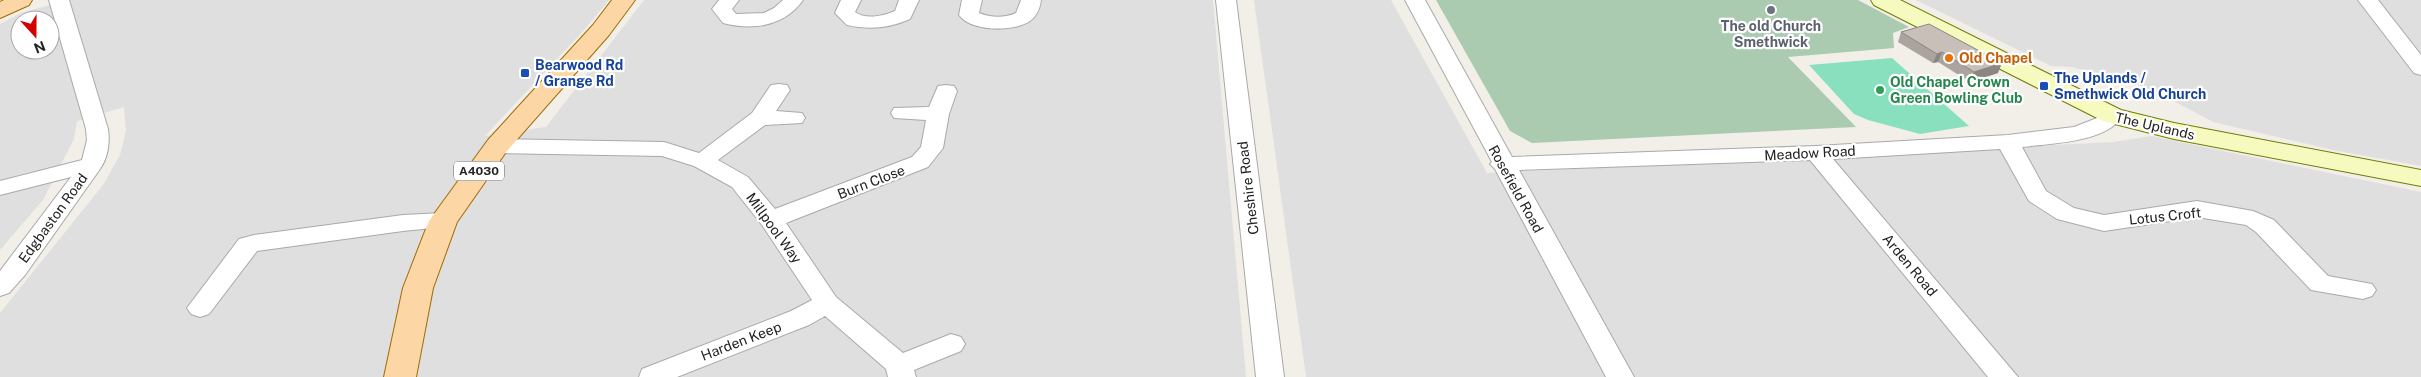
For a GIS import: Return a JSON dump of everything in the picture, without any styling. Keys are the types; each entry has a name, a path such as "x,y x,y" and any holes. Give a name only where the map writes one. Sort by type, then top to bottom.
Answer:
{"main road":[{"path":"0,11 22,0 42,0"},
{"name":"A4030","path":"400,377 418,288 443,222 497,146 601,30 624,0"}],"street":[{"name":"Edgbaston Road","path":"0,287 16,269 92,164 98,140 97,129 59,0"},
{"path":"729,0 722,9 730,20 750,21 770,18 788,10 793,0"},
{"path":"851,0 845,13 854,21 875,22 892,20 903,15 909,0"},
{"path":"972,0 969,15 976,20 996,23 1023,18 1029,11 1031,0"},
{"name":"Cheshire Road","path":"1226,0 1270,377"},
{"name":"Rosefield Road","path":"1414,0 1620,377"},
{"name":"The Uplands","path":"1882,0 2112,116 2174,131 2421,178"},
{"path":"2368,0 2421,69"},
{"path":"702,160 760,118 778,90"},
{"name":"Burn Close","path":"771,220 920,162 932,148 938,114 946,90"},
{"path":"902,112 938,114"},
{"name":"Meadow Road","path":"1502,164 1816,153 2008,142 2078,133 2105,123 2112,116"},
{"path":"760,118 794,118"},
{"name":"Lotus Croft","path":"2008,142 2037,196 2066,214 2104,223 2197,210 2254,219 2265,226 2320,284 2363,290"},
{"name":"Millpool Way","path":"497,146 664,149 702,160 740,182 771,220 827,303 900,371 951,344"},
{"name":"Arden Road","path":"1816,153 2004,377"},
{"path":"0,188 92,164"},
{"path":"200,308 248,245 403,224 443,222"},
{"name":"Harden Keep","path":"652,376 800,318 827,303"}],"shaded area":[{"path":"68,0 609,0 585,29 485,136 546,127 644,0 1213,0 1246,377 0,377 0,313 103,185 120,155 126,131 124,107 77,121 74,139 43,200 0,250 0,24 10,19 10,60 60,60 60,10 32,10"},
{"path":"1254,0 1391,0 1487,173 2114,142 2151,136 2421,192 2421,377 1306,377"},
{"path":"1916,0 2421,0 2421,166 2333,150 2213,122 2155,91 2115,77 2071,67 2051,66"}],"green space":[{"path":"1436,0 1858,0 1909,27 1893,33 1894,48 1788,57 1856,127 1532,143 1510,131"},
{"name":"Old Chapel Crown Green Bowling Club","path":"1892,58 1969,126 1920,134 1868,120 1854,114 1809,65"}],"building":[{"path":"1929,24 2002,63 1974,72 1942,52 1937,54 1901,32"}],"place":[{"name":"The old Church Smethwick","path":"1771,10"},
{"name":"Old Chapel","path":"1949,58"},
{"name":"Bearwood Rd / Grange Rd","path":"525,73"},
{"name":"The Uplands / Smethwick Old Church","path":"2044,86"},
{"name":"Old Chapel Crown Green Bowling Club","path":"1880,90"}]}
